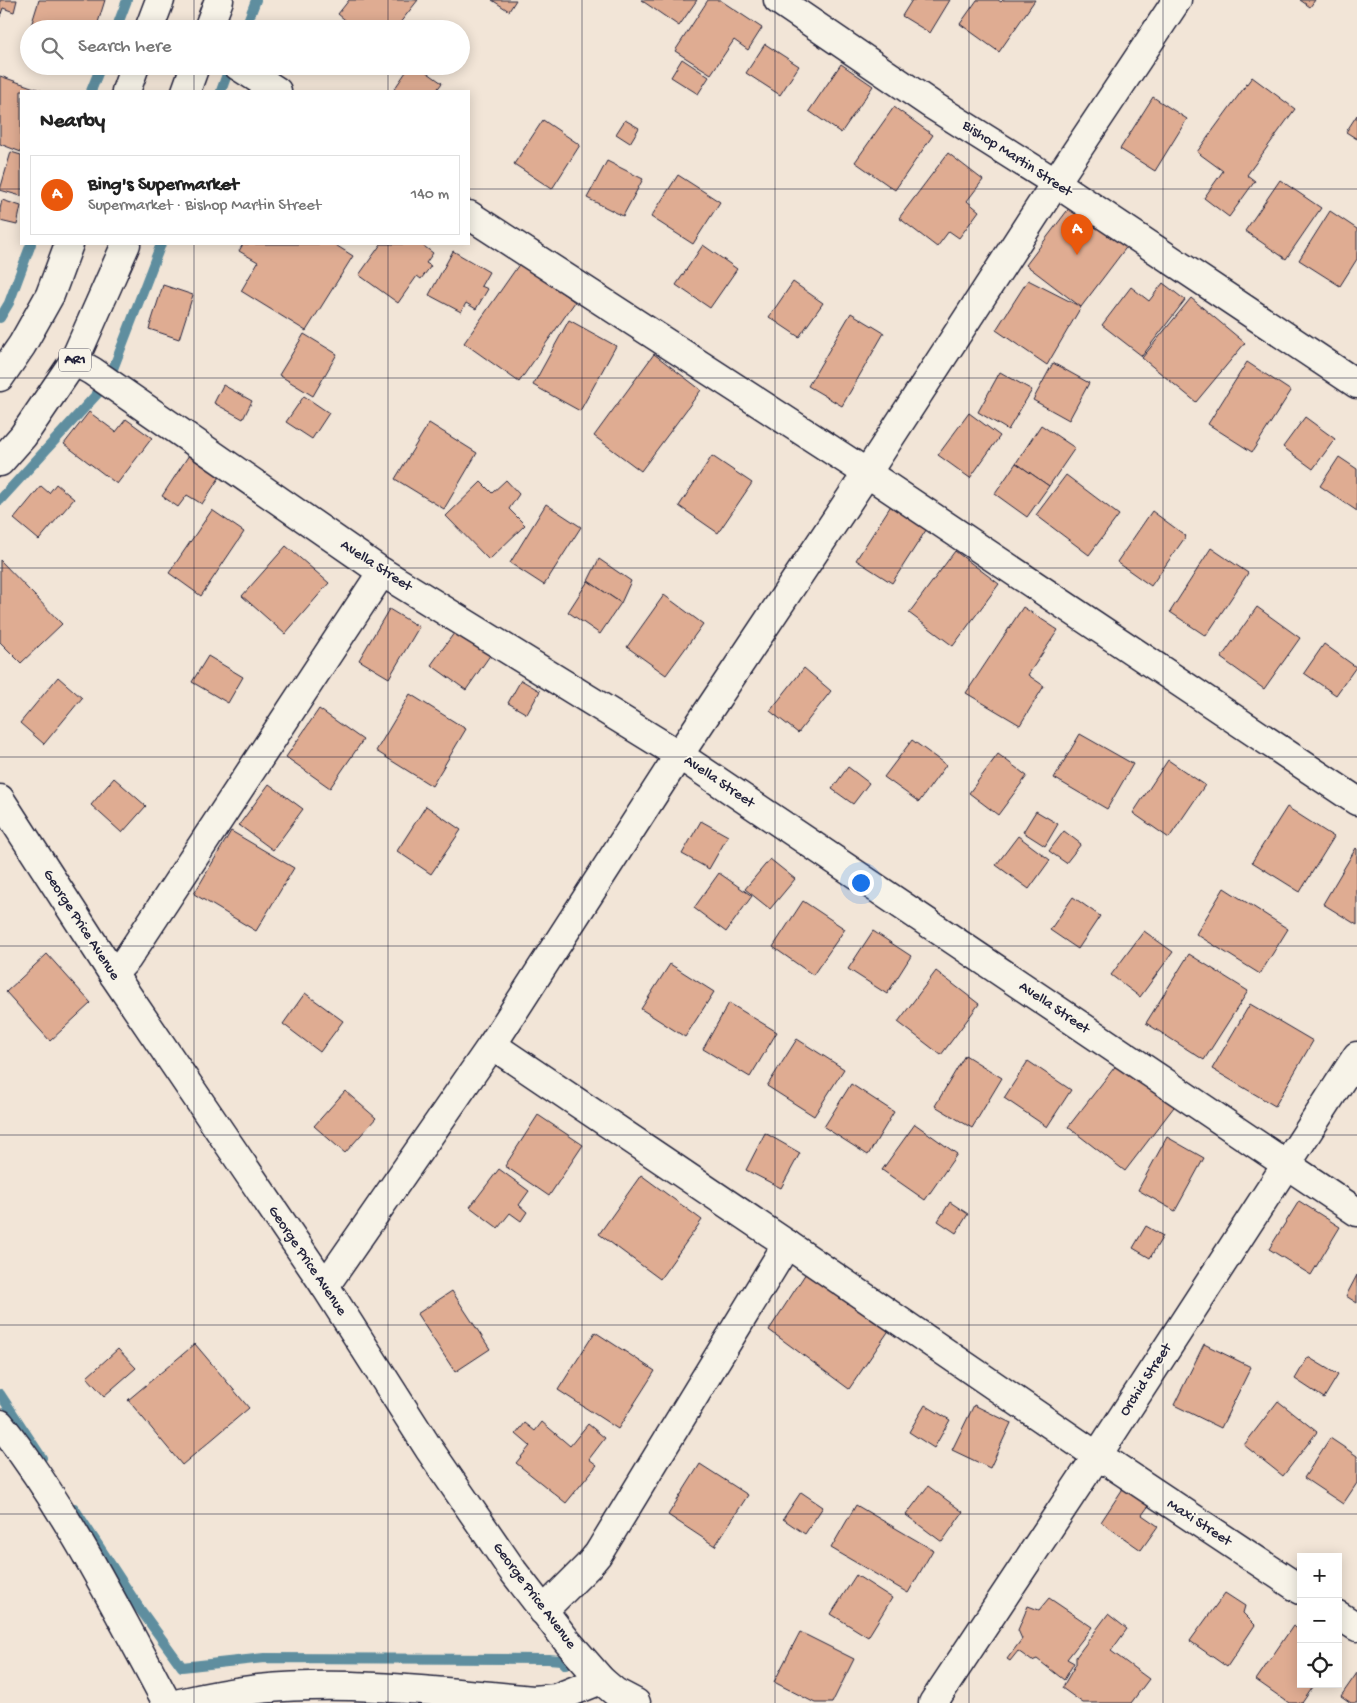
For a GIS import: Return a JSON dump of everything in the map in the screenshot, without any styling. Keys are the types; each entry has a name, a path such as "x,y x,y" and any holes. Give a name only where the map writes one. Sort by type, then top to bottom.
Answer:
{"main road":[{"path":"152,20 160,0"},
{"path":"211,20 218,0"},
{"name":"Bishop Martin Street","path":"778,0 932,105 1056,183 1355,380"},
{"path":"325,1286 492,1045 679,755 867,473 1177,0"},
{"path":"126,90 132,75"},
{"path":"186,90 192,75"},
{"path":"252,75 275,90"},
{"path":"470,216 867,473 1357,801"},
{"path":"0,377 22,345 50,295 69,245"},
{"name":"AR1","path":"0,462 24,436 74,361 112,280 126,245"},
{"name":"Avella Street","path":"74,361 100,376 382,572 679,755 1357,1212"},
{"path":"113,974 127,960 382,572"},
{"name":"George Price Avenue","path":"0,800 113,974 325,1286 429,1449 513,1571 543,1611 601,1680 615,1692 636,1703"},
{"name":"Maxi Street","path":"492,1045 1097,1456 1297,1587"},
{"name":"Orchid Street","path":"934,1703 1357,1056"},
{"path":"543,1611 598,1554 787,1244"},
{"path":"0,1424 68,1523 167,1703"},
{"path":"1342,1618 1357,1627"},
{"path":"180,1703 259,1689 313,1686 368,1686 555,1701 601,1680"}],"building":[{"path":"0,0 17,0 14,12 3,8 0,17"},
{"path":"39,0 105,0 99,20 33,20"},
{"path":"349,0 418,0 402,20 345,20 338,14"},
{"path":"492,0 516,0 509,11"},
{"path":"641,0 697,0 679,26"},
{"path":"708,0 720,0 762,28 748,50 734,40 711,74 675,51"},
{"path":"912,0 950,0 930,33 902,16"},
{"path":"977,0 998,0 1001,2 1003,0 1035,0 999,52 960,24"},
{"path":"1300,0 1315,0 1310,7"},
{"path":"765,44 799,66 780,95 746,73"},
{"path":"682,59 709,77 698,94 671,77"},
{"path":"841,64 873,86 841,133 809,111"},
{"path":"404,75 431,75 442,83 437,90 394,90"},
{"path":"0,76 40,90 20,90 20,152 0,144"},
{"path":"1252,77 1295,109 1247,175 1255,181 1229,217 1204,198 1223,171 1197,152"},
{"path":"1153,97 1187,119 1155,171 1120,149"},
{"path":"894,107 933,135 895,190 855,162"},
{"path":"1357,115 1357,139 1346,132"},
{"path":"543,120 580,145 552,189 514,164"},
{"path":"625,120 639,128 630,143 616,134"},
{"path":"11,152 20,155 20,196 0,190"},
{"path":"948,153 983,180 967,201 979,211 959,238 949,231 937,247 899,218"},
{"path":"607,161 643,179 623,216 587,198"},
{"path":"678,175 720,202 693,244 651,217"},
{"path":"1280,180 1321,208 1286,259 1245,231"},
{"path":"2,200 20,206 17,225 0,221"},
{"path":"1073,203 1128,245 1081,307 1026,265"},
{"path":"1330,211 1357,229 1357,259 1340,286 1299,260"},
{"path":"242,245 336,245 353,256 306,331 241,291 258,262 239,251"},
{"path":"380,245 422,245 433,253 426,263 431,266 421,279 417,276 398,303 359,275"},
{"path":"703,245 737,269 710,308 676,285"},
{"path":"453,251 489,272 481,286 488,289 476,309 466,303 461,312 429,295"},
{"path":"520,263 575,302 519,382 464,343"},
{"path":"1028,280 1081,307 1047,365 996,330"},
{"path":"793,282 823,303 799,337 769,317"},
{"path":"1163,283 1185,300 1142,356 1102,325 1131,287 1149,301"},
{"path":"163,285 193,295 179,339 149,329"},
{"path":"1191,298 1245,343 1196,402 1142,358"},
{"path":"851,313 884,333 842,406 808,386"},
{"path":"569,320 616,346 580,411 533,385"},
{"path":"304,334 337,354 313,396 279,375"},
{"path":"654,354 701,390 641,471 594,436"},
{"path":"1247,362 1291,391 1252,452 1208,424"},
{"path":"1053,363 1089,383 1069,420 1033,400"},
{"path":"1000,372 1032,390 1008,430 978,412"},
{"path":"223,385 252,401 243,419 214,403"},
{"path":"304,396 329,413 312,439 286,422"},
{"path":"89,412 116,432 126,419 152,438 117,484 64,444"},
{"path":"969,413 1000,436 970,478 938,455"},
{"path":"1305,417 1335,439 1313,469 1283,447"},
{"path":"429,423 477,453 444,509 395,479"},
{"path":"1041,425 1075,448 1049,486 1016,463"},
{"path":"191,452 223,472 202,504 187,495 178,507 162,496"},
{"path":"712,456 752,483 718,533 679,506"},
{"path":"1339,457 1357,469 1357,511 1320,486"},
{"path":"1016,463 1049,486 1027,517 995,494"},
{"path":"1066,475 1119,515 1089,555 1036,515"},
{"path":"506,480 519,494 509,509 525,525 489,560 446,516 481,482 492,493"},
{"path":"56,484 74,499 39,540 14,519 41,486 49,493"},
{"path":"546,504 581,527 544,585 510,563"},
{"path":"892,504 928,527 892,583 856,560"},
{"path":"212,510 244,532 201,596 169,573"},
{"path":"1152,511 1186,536 1151,586 1117,562"},
{"path":"286,546 329,583 285,634 242,596"},
{"path":"1211,548 1248,573 1206,636 1170,612"},
{"path":"955,551 999,584 953,646 909,613"},
{"path":"599,559 631,581 621,603 588,581"},
{"path":"0,560 62,624 21,663 0,642"},
{"path":"588,581 621,603 600,634 568,612"},
{"path":"664,595 703,624 666,675 627,647"},
{"path":"1023,607 1058,630 1028,675 1044,686 1020,725 966,693"},
{"path":"1257,607 1300,638 1264,689 1221,658"},
{"path":"389,609 419,627 389,678 359,660"},
{"path":"457,629 491,654 466,690 431,665"},
{"path":"1324,644 1356,667 1336,695 1304,673"},
{"path":"208,656 243,677 228,703 192,682"},
{"path":"804,668 831,691 798,733 770,711"},
{"path":"58,677 82,698 44,744 20,723"},
{"path":"521,680 540,691 527,714 508,703"},
{"path":"410,694 466,729 432,786 376,751"},
{"path":"319,709 363,740 330,788 286,757"},
{"path":"1080,734 1133,764 1107,809 1054,778"},
{"path":"912,740 946,765 919,802 884,777"},
{"path":"998,754 1027,776 998,815 969,793"},
{"path":"1168,760 1205,785 1169,838 1133,813"},
{"path":"848,767 869,783 853,804 832,789"},
{"path":"114,778 146,806 122,833 91,805"},
{"path":"269,784 303,809 273,850 239,825"},
{"path":"426,806 461,830 431,874 397,851"},
{"path":"1287,807 1334,837 1300,892 1252,862"},
{"path":"1036,811 1058,824 1045,846 1023,832"},
{"path":"701,821 728,836 709,869 682,854"},
{"path":"231,831 294,868 256,931 194,894"},
{"path":"1064,831 1081,844 1066,863 1049,851"},
{"path":"1018,836 1050,860 1029,889 996,865"},
{"path":"1357,849 1357,925 1323,904"},
{"path":"770,859 795,879 770,909 745,889"},
{"path":"719,873 752,896 726,932 694,908"},
{"path":"1224,888 1288,929 1260,974 1196,934"},
{"path":"1073,897 1100,916 1078,949 1050,930"},
{"path":"803,901 845,929 813,975 773,947"},
{"path":"873,931 911,956 887,994 848,969"},
{"path":"1144,931 1173,952 1140,997 1111,975"},
{"path":"47,954 91,1003 50,1041 6,992"},
{"path":"1189,954 1248,991 1204,1060 1146,1023"},
{"path":"670,964 714,992 685,1037 641,1009"},
{"path":"936,971 979,1004 941,1055 898,1022"},
{"path":"305,993 343,1021 320,1052 283,1024"},
{"path":"729,1003 777,1032 750,1077 703,1049"},
{"path":"1250,1004 1313,1041 1275,1106 1212,1069"},
{"path":"797,1039 844,1069 814,1116 767,1086"},
{"path":"965,1055 1002,1078 972,1128 935,1106"},
{"path":"1121,1059 1177,1103 1125,1171 1068,1127"},
{"path":"1028,1061 1071,1090 1047,1127 1004,1098"},
{"path":"851,1084 894,1112 868,1155 824,1127"},
{"path":"345,1091 376,1118 345,1153 314,1126"},
{"path":"538,1115 583,1145 549,1196 505,1166"},
{"path":"915,1124 957,1154 925,1200 882,1170"},
{"path":"765,1133 800,1153 781,1188 746,1170"},
{"path":"1167,1137 1204,1158 1175,1211 1138,1190"},
{"path":"499,1169 529,1191 519,1205 527,1212 521,1221 510,1213 498,1228 470,1207"},
{"path":"641,1175 702,1220 660,1279 599,1234"},
{"path":"1299,1201 1340,1227 1311,1275 1269,1249"},
{"path":"950,1202 968,1214 956,1233 938,1221"},
{"path":"1146,1226 1163,1236 1150,1258 1133,1248"},
{"path":"806,1273 890,1329 849,1389 769,1330"},
{"path":"1357,1275 1357,1303 1346,1296"},
{"path":"452,1291 490,1349 455,1372 417,1314"},
{"path":"595,1332 655,1371 618,1429 558,1390"},
{"path":"195,1344 249,1408 182,1465 128,1400"},
{"path":"1204,1344 1251,1367 1221,1428 1174,1405"},
{"path":"118,1349 136,1368 104,1396 87,1377"},
{"path":"1308,1357 1338,1375 1324,1398 1295,1379"},
{"path":"1278,1401 1317,1432 1283,1476 1244,1445"},
{"path":"925,1405 950,1420 934,1448 909,1432"},
{"path":"974,1405 1011,1423 990,1468 952,1450"},
{"path":"542,1422 570,1446 588,1424 605,1438 589,1459 597,1465 566,1503 516,1463 530,1446 516,1434 525,1423 535,1431"},
{"path":"1330,1438 1357,1456 1357,1483 1343,1504 1304,1478"},
{"path":"700,1464 748,1495 715,1546 668,1515"},
{"path":"928,1486 963,1512 942,1542 906,1515"},
{"path":"1124,1487 1150,1504 1142,1515 1158,1526 1141,1550 1101,1522"},
{"path":"801,1492 823,1507 805,1534 783,1519"},
{"path":"856,1505 933,1550 908,1593 831,1548"},
{"path":"856,1575 892,1598 868,1637 831,1614"},
{"path":"1225,1593 1245,1606 1243,1613 1255,1625 1227,1667 1190,1641"},
{"path":"1049,1598 1092,1627 1067,1659 1074,1663 1064,1680 1037,1659 1032,1661 1018,1651 1010,1661 1007,1659 1022,1639 1018,1630 1028,1606 1039,1610"},
{"path":"1108,1614 1127,1629 1111,1651 1149,1679 1131,1703 1083,1703 1062,1688 1076,1664 1076,1657"},
{"path":"1293,1626 1297,1628 1297,1688 1312,1688 1302,1703 1289,1703 1256,1680"},
{"path":"800,1632 854,1659 832,1703 815,1703 774,1682"},
{"path":"1357,1673 1357,1703 1351,1703 1341,1696"}],"waterway":[{"path":"119,20 127,0"},
{"path":"248,20 256,0"},
{"path":"91,90 97,75"},
{"path":"221,90 227,75"},
{"path":"0,318 9,303 31,245"},
{"path":"0,500 108,382 161,245"},
{"path":"0,1394 42,1458"},
{"path":"74,1508 140,1609 182,1667 264,1658 548,1659 561,1660 566,1665"}],"place":[{"name":"Bing's Supermarket","path":"1077,255"}]}
